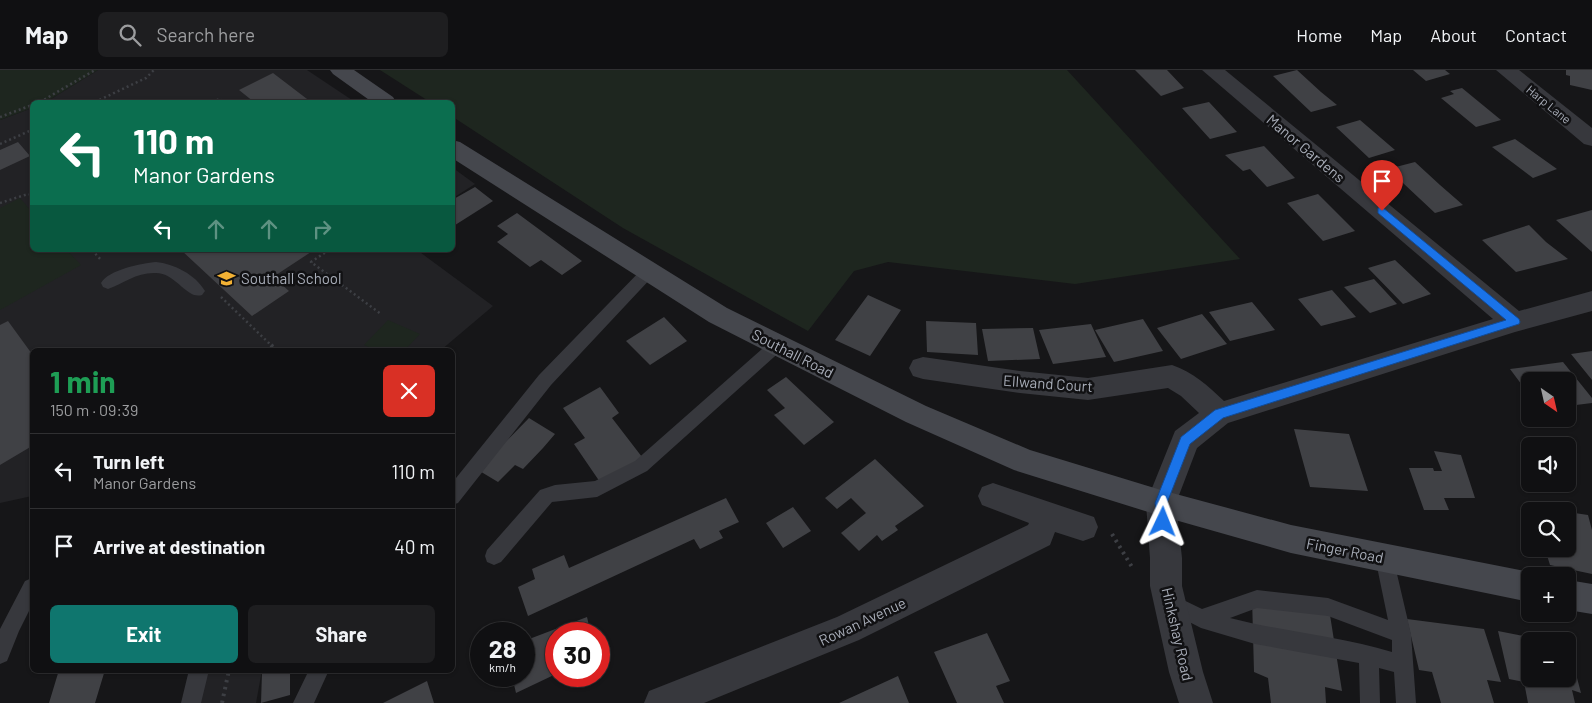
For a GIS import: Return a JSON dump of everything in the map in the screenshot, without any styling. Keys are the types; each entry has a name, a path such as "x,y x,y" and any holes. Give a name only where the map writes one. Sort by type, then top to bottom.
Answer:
{"main road":[{"path":"340,70 382,100"},
{"name":"Southall Road","path":"455,150 718,315 777,345 916,414 1024,461 1161,503"},
{"name":"Finger Road","path":"1161,503 1290,539 1521,585"},
{"path":"1576,596 1592,599"}],"street":[{"name":"Manor Gardens","path":"1212,70 1515,322"},
{"name":"Harp Lane","path":"1506,70 1592,139"},
{"path":"1161,503 1185,440 1219,414 1515,322 1592,301"},
{"name":"Ellwand Court","path":"923,368 1020,382 1090,398 1172,376 1191,388 1219,414"},
{"path":"993,496 1083,527"},
{"name":"Hinkshay Road","path":"1161,503 1166,558 1166,586 1186,672 1196,703"},
{"name":"Rowan Avenue","path":"661,703 847,630 1039,535 1047,516"}],"lane":[{"path":"108,283 134,271 165,268 173,271 197,292"},
{"path":"455,493 545,380 649,271"},
{"path":"494,556 546,496 555,493 597,489 642,466 777,345"},
{"path":"1384,557 1401,634 1406,703"},
{"path":"0,654 11,626 30,591"},
{"path":"1201,619 1257,599 1328,606 1401,634"},
{"path":"1170,602 1201,619 1255,634 1369,655 1402,665"},
{"path":"1369,655 1370,703"},
{"path":"191,703 198,673"},
{"path":"302,703 317,673"}],"path":[{"path":"43,100 95,70"},
{"path":"99,100 146,78 154,70"},
{"path":"0,117 30,106"},
{"path":"0,144 30,131"},
{"path":"0,203 30,194"},
{"path":"326,252 311,262 381,314"},
{"path":"218,294 274,348"},
{"path":"222,703 228,673"}],"shaded area":[{"path":"0,70 98,70 49,100 30,100 30,109 0,120"},
{"path":"98,70 307,70 352,100 49,100"},
{"path":"380,70 1067,70 1240,259 1075,284 888,262 854,271 808,331 623,228 455,118 455,100 427,100"},
{"name":"Southall School","path":"30,109 30,252 420,252 493,306 443,348 30,348 30,496 0,503 0,120"},
{"path":"455,169 475,184 455,197"},
{"path":"20,198 30,210 30,252 69,252 81,265 0,310 0,208"},
{"path":"388,320 420,334 407,348 371,348 364,345"},
{"path":"190,673 261,673 256,703 183,703"}],"building":[{"path":"1135,70 1167,70 1184,88 1161,96"},
{"path":"1297,70 1337,105 1311,112 1273,76"},
{"path":"1413,70 1445,70 1450,74 1426,81"},
{"path":"1566,70 1592,70 1592,90 1570,85 1570,76 1566,75"},
{"path":"273,73 308,100 252,100 239,90"},
{"path":"1462,88 1501,120 1476,127 1441,98 1454,94 1450,91"},
{"path":"1209,102 1237,132 1210,139 1182,108"},
{"path":"1360,120 1395,150 1369,158 1336,127"},
{"path":"1515,139 1557,169 1533,178 1492,147"},
{"path":"18,142 30,156 0,170 0,150"},
{"path":"1264,146 1295,178 1267,187 1250,169 1243,171 1225,155"},
{"path":"1415,162 1463,205 1435,213 1388,169"},
{"path":"475,187 493,201 455,225 455,198"},
{"path":"1318,194 1355,231 1323,241 1287,203"},
{"path":"1592,210 1592,252 1556,220"},
{"path":"517,213 582,261 562,275 541,260 530,267 497,242 508,234 497,226"},
{"path":"1529,225 1546,242 1568,259 1516,272 1482,240"},
{"path":"183,252 311,252 273,277 289,291 252,316"},
{"path":"1395,260 1431,294 1403,304 1368,268"},
{"path":"1374,279 1397,304 1370,313 1344,287"},
{"path":"1332,290 1356,317 1321,326 1298,299"},
{"path":"868,295 901,310 870,356 835,340"},
{"path":"1252,302 1275,330 1230,341 1209,312"},
{"path":"1202,314 1227,344 1181,359 1157,328"},
{"path":"664,317 687,341 650,365 626,341"},
{"path":"1143,319 1163,351 1114,362 1095,330"},
{"path":"8,321 30,351 30,447 0,465 0,325"},
{"path":"926,321 976,323 978,355 927,352"},
{"path":"1091,324 1106,357 1053,364 1039,330"},
{"path":"1033,328 1040,359 988,361 982,329"},
{"path":"1592,351 1592,380 1571,354"},
{"path":"1563,362 1571,372 1521,372 1521,384 1510,369"},
{"path":"786,377 834,422 804,445 774,415 785,408 767,390"},
{"path":"1576,378 1592,398 1592,403 1576,405"},
{"path":"600,387 619,413 612,418 642,457 602,485 574,444 585,438 563,408"},
{"path":"529,418 555,434 523,469 515,465 498,482 478,470"},
{"path":"1294,429 1349,434 1368,491 1310,487"},
{"path":"1434,451 1461,455 1475,498 1444,498 1449,510 1424,510 1409,468 1433,468 1434,471 1442,471"},
{"path":"875,459 924,506 895,526 898,530 882,541 877,535 859,551 841,533 866,513 851,498 837,509 825,498"},
{"path":"726,498 739,522 719,531 723,538 700,549 694,539 528,616 518,587 535,579 532,569 564,555 569,568"},
{"path":"793,507 811,531 783,548 766,523"},
{"path":"1576,513 1588,515 1592,530 1592,574 1576,571 1576,567 1550,565 1548,557 1576,557"},
{"path":"1252,597 1330,615 1342,691 1325,687 1326,703 1271,703 1268,678 1254,672"},
{"path":"587,617 588,622 574,622"},
{"path":"1407,619 1484,629 1501,682 1487,680 1494,703 1441,703 1432,672 1419,670"},
{"path":"1498,631 1521,636 1521,681 1509,679"},
{"path":"545,633 545,679 535,684 535,637"},
{"path":"987,633 1010,681 996,686 1004,703 957,703 934,652"},
{"path":"58,673 104,673 95,703 49,703"},
{"path":"262,673 290,673 290,695 261,703"},
{"path":"1576,674 1581,693 1572,690 1575,703 1528,703 1525,687 1576,687"},
{"path":"898,676 909,703 839,703"},
{"path":"427,681 434,703 383,703"},
{"path":"515,687 529,687 516,693"}],"place":[{"name":"Southall School","path":"227,278"}],"route":[{"path":"1163,522 1161,503 1185,440 1219,414 1515,322 1382,211"}]}
